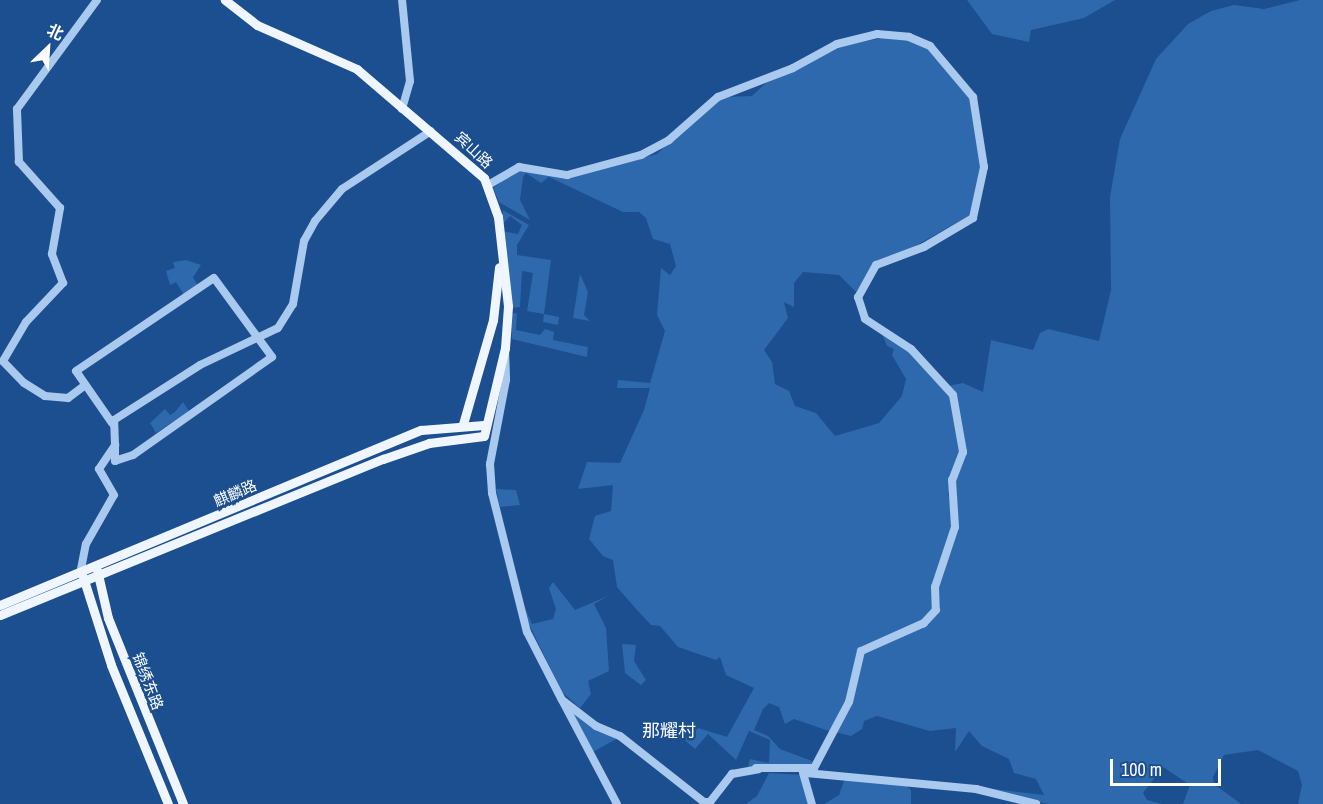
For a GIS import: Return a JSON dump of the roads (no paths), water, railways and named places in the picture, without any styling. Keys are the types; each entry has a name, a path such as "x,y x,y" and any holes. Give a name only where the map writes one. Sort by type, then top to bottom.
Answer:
{"main road":[{"name":"宾山路","path":"223,0 258,30 356,72 474,166 488,185 498,217 506,287 505,348 484,425 484,436"},
{"name":"宾山路","path":"430,132 481,181 496,230 499,259 494,312 463,424"},
{"name":"麒麟路","path":"0,605 81,569 96,565 421,430 463,424 484,425"},
{"name":"麒麟路","path":"0,615 382,459 429,443 484,436"},
{"name":"锦绣东路","path":"96,565 108,618 183,804"},
{"name":"锦绣东路","path":"81,569 111,665 168,804"}],"street":[{"path":"84,386 68,398 45,396 24,383 3,361 26,322 63,283 52,254 60,208 50,191 19,162 18,109 98,0"},
{"path":"402,0 410,81 402,108"},
{"path":"488,185 519,167 567,175 641,155 669,140 718,97 793,68 837,44 877,34 909,37 930,46 973,98 984,167 973,218 924,247 876,265 858,297 865,319 910,349 952,395 963,452 952,480 956,527 935,587 936,610 924,623 861,651 849,702 814,768 756,768 726,779 710,802 697,801 620,736 596,726 562,700"},
{"path":"111,423 200,365 261,339 289,315 306,235 338,192 430,132"},
{"path":"214,278 261,339 273,354 267,362 133,455 115,461 111,423 84,386 77,370 214,278"},
{"path":"505,348 506,380 490,464 492,493 526,632 617,804"},
{"path":"81,569 86,544 112,503 112,488 99,476 99,469 115,445"},
{"path":"756,768 976,789 1036,804"},
{"path":"803,773 812,804"}],"district":[{"name":"那耀村","path":"669,731"}]}
